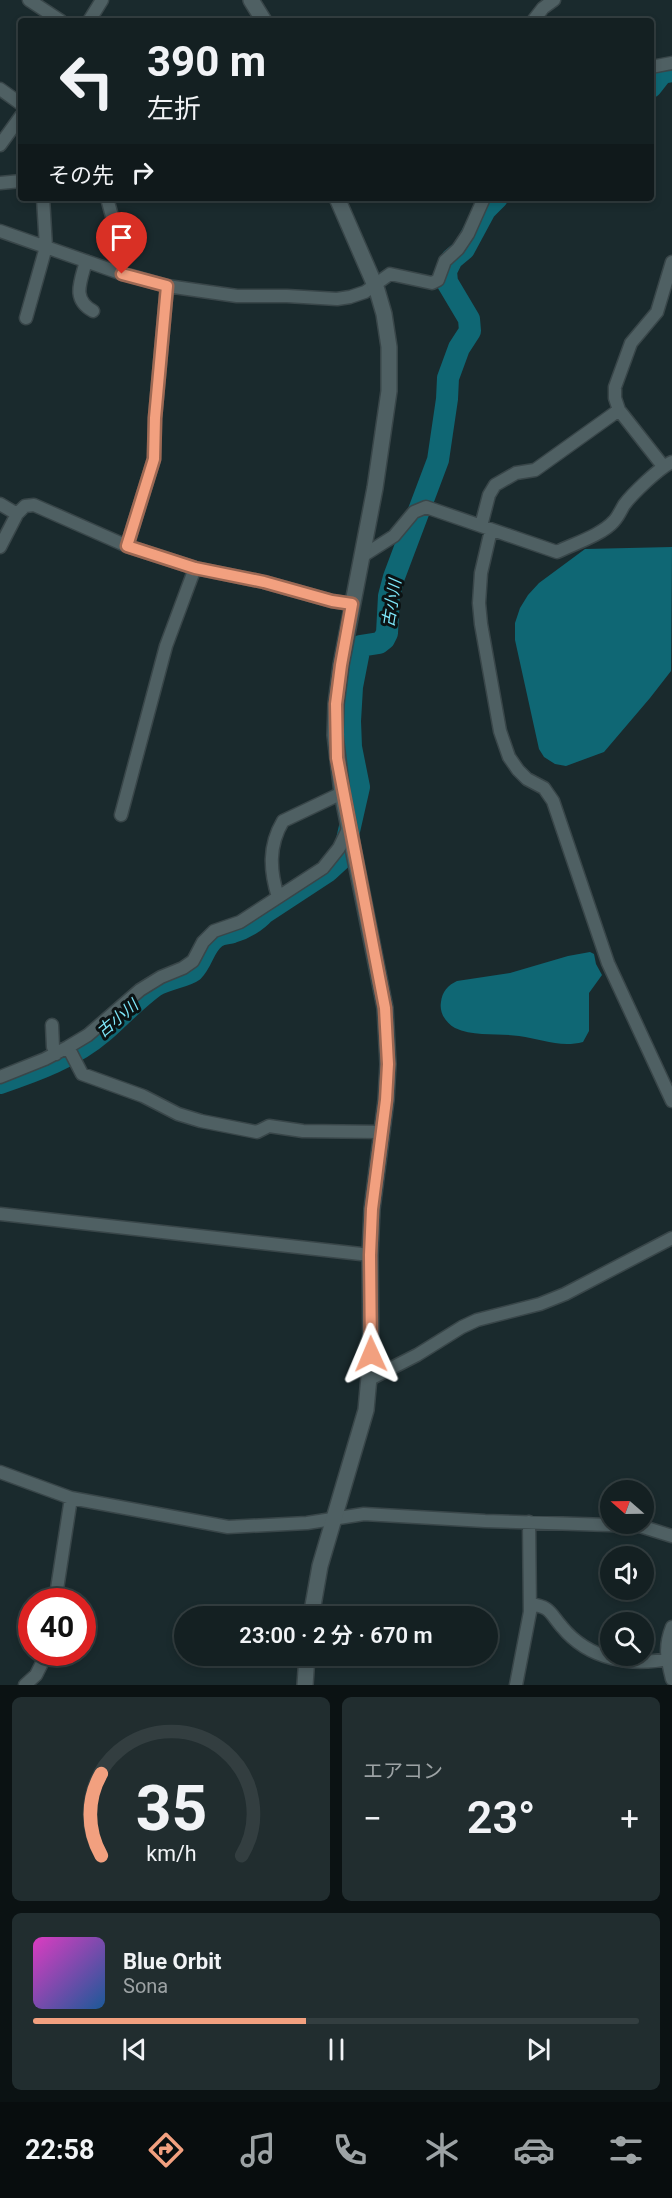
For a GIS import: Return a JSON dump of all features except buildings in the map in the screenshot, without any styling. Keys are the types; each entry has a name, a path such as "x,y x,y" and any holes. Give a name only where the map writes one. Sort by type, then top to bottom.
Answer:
{"street":[{"path":"29,0 56,18"},
{"path":"91,18 102,0"},
{"path":"251,0 262,18"},
{"path":"535,18 543,8 554,0"},
{"path":"654,66 672,63"},
{"path":"0,88 18,102"},
{"path":"0,145 18,120"},
{"path":"0,183 18,181"},
{"path":"26,318 46,247 43,201"},
{"path":"108,201 116,231 117,254 122,274"},
{"path":"313,1606 320,1566 366,1410 370,1379 370,1255 375,1172 382,1132 388,1064 385,1008 342,793 337,758 336,704 352,604 375,488 389,391 389,347 384,314 374,285 338,201"},
{"path":"0,231 122,274 167,286 237,296 337,299 365,292 390,274 425,283 438,280 445,261 458,249 468,234 483,201"},
{"path":"86,261 79,298 83,305 93,311"},
{"path":"361,557 394,536 414,513 426,507 557,552 604,529 614,521 634,493 668,464 619,410 615,398 615,387 631,343 657,312 672,262"},
{"path":"127,546 154,459 155,418 167,286"},
{"path":"619,410 535,470 516,473 495,485 489,495 479,603 500,731 509,757 527,779 544,788 552,801 608,963 672,1101"},
{"path":"0,504 17,514"},
{"path":"0,547 17,514 25,506 34,505 127,546 195,568 352,604"},
{"path":"121,815 166,646 195,568"},
{"path":"278,897 271,875 271,862 274,840 283,821 342,793"},
{"path":"0,1077 56,1054 88,1035 140,990 193,961 203,942 214,932 240,922 323,868 339,848 349,827"},
{"path":"52,1025 52,1047 56,1054"},
{"path":"68,1047 82,1074 143,1095 178,1113 201,1121 257,1132 269,1126 303,1131 382,1132"},
{"path":"0,1214 370,1255"},
{"path":"370,1379 417,1355 462,1327 477,1320 540,1304 565,1294 672,1238"},
{"path":"0,1472 71,1498 228,1527 252,1527 364,1514 640,1526 672,1536"},
{"path":"57,1588 71,1498"},
{"path":"516,1685 530,1604 529,1522"},
{"path":"530,1604 549,1609 571,1636 597,1654 609,1659 646,1661 670,1659"},
{"path":"672,1628 666,1645 672,1679"},
{"path":"25,1685 36,1675 40,1666"},
{"path":"305,1685 306,1666"}],"water":[{"path":"672,547 671,671 604,752 566,766 555,764 544,757 539,749 515,640 515,623 520,608 539,583 585,549"},
{"path":"590,952 594,954 602,975 589,993 589,1031 583,1042 558,1044 519,1036 470,1033 452,1026 442,1014 444,992 457,981 510,973"}],"waterway":[{"name":"古小川","path":"654,83 662,73 672,71"},
{"name":"古小川","path":"0,1083 41,1068 80,1049 155,986 193,971 209,944 216,937 237,931 250,924 328,871 341,859 359,787 351,747 350,721 352,687 360,646 379,643 387,633 389,596 394,577 438,460 448,378 459,348 470,331 469,319 447,282 446,271 452,259 464,249 485,210 494,201"}],"route":[{"path":"122,274 167,286 155,418 154,459 127,546 195,568 352,604 341,665 335,735 342,793 379,975 388,1038 386,1100 372,1209 371,1354"}]}
